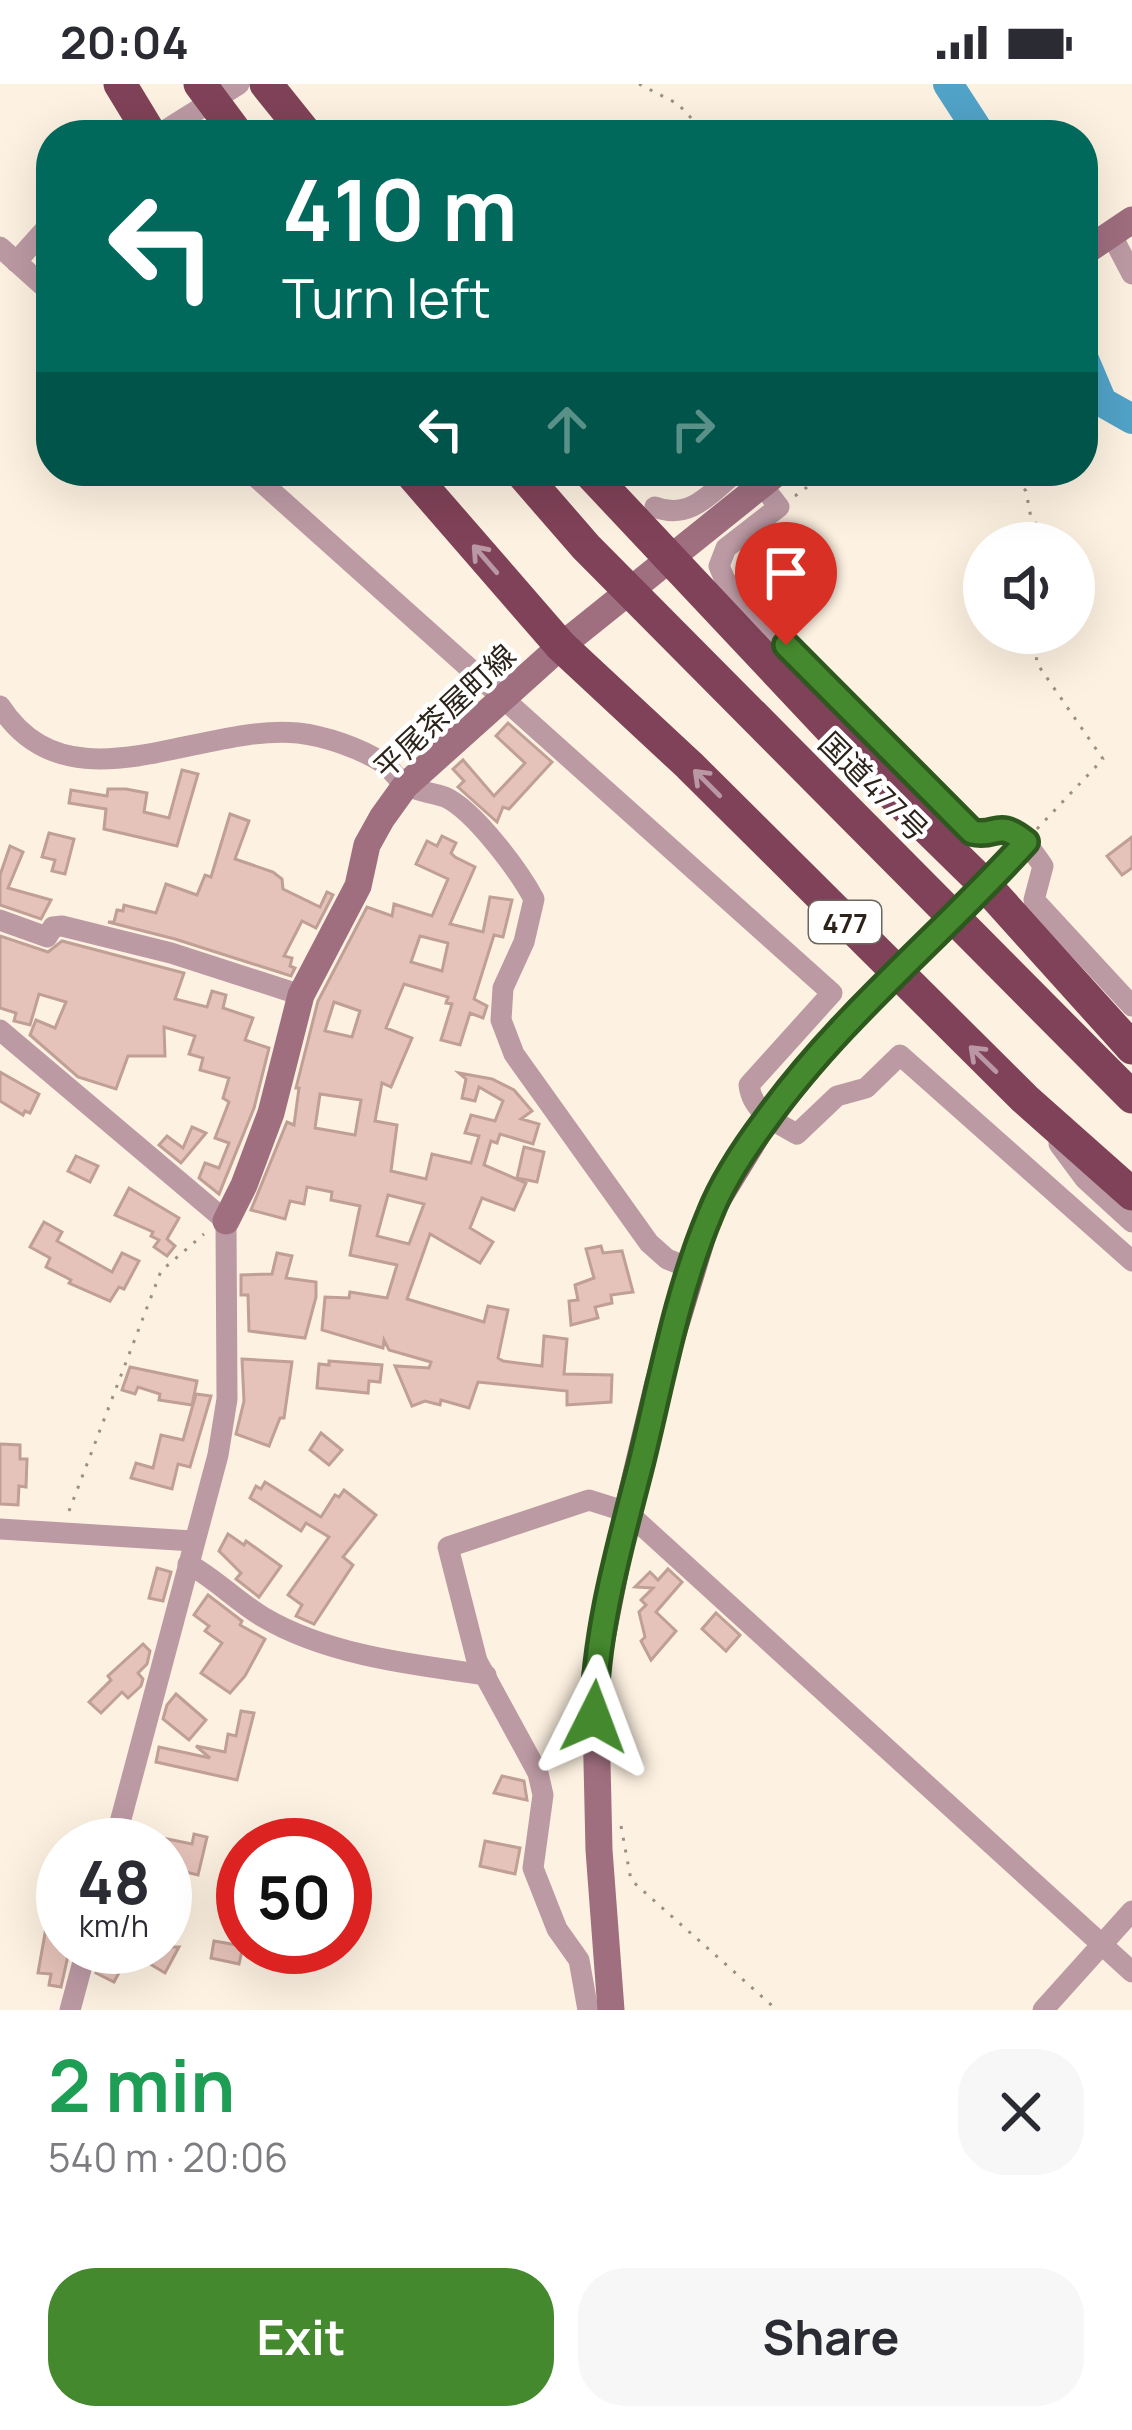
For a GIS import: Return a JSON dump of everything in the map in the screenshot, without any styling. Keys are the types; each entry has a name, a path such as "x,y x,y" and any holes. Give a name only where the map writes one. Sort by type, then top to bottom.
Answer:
{"highway":[{"path":"120,84 144,120"},
{"path":"200,84 227,120"},
{"path":"266,84 295,120"},
{"name":"477","path":"422,486 561,646 689,765 1025,1099 1132,1194"},
{"name":"国道477号","path":"533,486 656,620 1132,1097"},
{"path":"602,486 885,788 986,886 1132,1048"}],"main road":[{"name":"平尾茶屋町線","path":"226,1221 271,1113 301,994 358,886 368,845 382,818 406,786 561,646 672,559 745,486"},
{"path":"611,2010 598,1850 595,1674 658,1384 710,1212 767,1118 858,1010 986,886"}],"street":[{"path":"179,120 239,84"},
{"path":"36,234 8,255 36,280"},
{"path":"1106,237 1132,274"},
{"path":"266,486 832,993 749,1085 751,1098 767,1118 796,1134 837,1096 866,1088 900,1055 1132,1261"},
{"path":"655,507 672,514 734,486"},
{"path":"765,486 779,507 726,548 719,566 725,580 972,832 982,834 998,827 1026,842 1042,866 1034,900 1132,1006"},
{"path":"0,706 32,740 87,760 115,761 234,735 298,733 340,743 386,764 406,786 449,799 522,876 534,899 524,941 503,988 501,1020 514,1054 649,1243 667,1259 692,1269"},
{"path":"986,886 1026,842"},
{"path":"0,920 47,938 53,927 171,953 301,994"},
{"path":"0,1030 226,1221 227,1400 218,1455 120,1818"},
{"path":"1025,1099 1085,1179 1132,1222"},
{"path":"588,2010 578,1960 556,1928 533,1868 543,1795 538,1773 477,1661 448,1547 589,1500 627,1512 1132,1972"},
{"path":"0,1529 190,1552 264,1618 322,1642 416,1665 486,1675"},
{"path":"1043,2010 1132,1911"},
{"path":"70,2010 80,1974"}],"path":[{"path":"639,84 678,104 693,120"},
{"path":"779,507 808,486"},
{"path":"1022,486 1035,522"},
{"path":"1026,842 1103,759 1036,662 1037,654"},
{"path":"60,1533 160,1271 226,1221"},
{"path":"619,1811 632,1880 777,2010"}],"building":[{"path":"508,723 552,762 509,809 503,807 497,822 458,787 464,781 453,769 463,760 494,796 525,763 496,736"},
{"path":"182,770 198,774 177,846 104,829 106,809 69,803 71,790 107,796 108,789 126,789 147,793 144,812 169,818"},
{"path":"230,814 249,821 235,859 273,872 282,879 283,889 320,907 327,892 333,895 316,928 302,921 284,956 292,958 291,976 108,922 114,922 124,905 156,913 166,884 197,895 205,875 211,877"},
{"path":"49,833 74,839 65,874 52,871 55,860 42,857"},
{"path":"442,836 456,843 451,853 475,867 450,924 483,932 490,897 512,900 503,937 494,935 474,999 487,1006 483,1018 470,1013 460,1045 441,1040 452,1004 446,1003 448,997 404,984 386,1028 412,1038 391,1087 382,1083 375,1121 397,1125 391,1171 426,1179 432,1154 471,1163 479,1136 465,1133 471,1115 495,1121 503,1101 479,1087 475,1101 462,1098 466,1079 459,1073 492,1079 514,1090 532,1111 521,1119 539,1124 533,1144 500,1134 497,1143 491,1141 484,1165 526,1183 514,1210 482,1198 470,1228 493,1242 480,1263 430,1234 407,1299 484,1322 488,1306 508,1310 498,1358 503,1361 542,1366 544,1336 567,1339 564,1374 612,1375 611,1402 567,1405 567,1391 478,1382 469,1408 441,1400 440,1405 425,1401 412,1406 395,1366 429,1368 431,1362 389,1350 384,1340 383,1348 322,1330 325,1297 349,1298 350,1292 387,1298 397,1265 350,1255 360,1206 331,1200 332,1192 307,1187 304,1204 290,1201 285,1219 251,1210 287,1122 294,1125 296,1088 318,1001 367,907 392,916 394,904 432,916 448,879 416,864 427,841 437,846","holes":["420,936 448,943 442,971 411,962","334,1002 360,1011 352,1037 325,1031","320,1094 361,1100 355,1135 315,1128","388,1195 424,1204 409,1244 377,1236"]},
{"path":"1132,837 1132,868 1122,875 1107,856"},
{"path":"10,846 23,852 8,888 51,900 41,919 0,905 0,875"},
{"path":"0,936 48,952 62,941 184,973 175,999 207,1007 212,991 226,995 223,1008 253,1018 245,1040 269,1048 254,1108 219,1194 199,1178 205,1163 219,1168 229,1143 215,1138 229,1102 223,1098 229,1078 200,1070 203,1058 189,1054 195,1036 164,1027 165,1056 128,1056 116,1089 78,1077 30,1035 36,1020 55,1028 66,1002 39,994 30,1025 14,1021 16,1013 0,1008"},
{"path":"0,1072 39,1094 30,1113 23,1115 0,1101"},
{"path":"192,1127 206,1133 181,1163 159,1145 167,1136 183,1148"},
{"path":"524,1147 544,1152 537,1182 517,1178"},
{"path":"76,1156 98,1166 90,1182 68,1171"},
{"path":"129,1188 179,1218 167,1239 175,1246 167,1256 154,1247 159,1240 151,1236 153,1232 115,1215"},
{"path":"44,1222 62,1232 57,1241 112,1272 122,1253 139,1261 124,1289 119,1287 110,1301 46,1267 50,1258 30,1247"},
{"path":"601,1246 603,1253 622,1251 633,1292 611,1295 612,1303 595,1307 598,1318 571,1325 569,1301 578,1300 575,1285 594,1278 586,1249"},
{"path":"277,1253 292,1256 286,1278 316,1282 305,1338 249,1331 248,1295 241,1295 241,1275 272,1274"},
{"path":"242,1359 292,1362 284,1418 269,1446 236,1434 244,1401"},
{"path":"329,1361 382,1365 380,1382 369,1381 368,1393 317,1388 319,1364 329,1365"},
{"path":"130,1367 197,1381 192,1405 159,1400 160,1394 138,1387 135,1394 122,1390"},
{"path":"196,1394 211,1396 190,1467 178,1464 172,1489 131,1478 136,1463 153,1468 161,1435 183,1440"},
{"path":"321,1433 342,1450 329,1465 310,1450"},
{"path":"0,1444 20,1445 20,1459 27,1459 26,1487 19,1486 18,1505 0,1504"},
{"path":"265,1482 321,1517 335,1495 339,1497 344,1490 376,1515 343,1557 353,1565 314,1624 296,1616 302,1605 288,1595 329,1537 306,1523 301,1531 250,1498 256,1486 261,1489"},
{"path":"228,1534 281,1566 259,1597 236,1579 241,1573 219,1551"},
{"path":"157,1568 171,1572 163,1601 149,1598"},
{"path":"668,1569 682,1582 656,1612 676,1631 651,1660 641,1641 645,1637 639,1612 646,1605 641,1600 653,1588 635,1587 650,1572 658,1580"},
{"path":"208,1595 242,1621 240,1625 265,1639 230,1693 201,1673 222,1643 194,1615"},
{"path":"716,1613 740,1635 726,1651 702,1629"},
{"path":"143,1644 150,1651 138,1673 141,1686 128,1698 122,1692 101,1713 89,1702 111,1680 108,1676"},
{"path":"176,1694 206,1720 189,1740 163,1719"},
{"path":"241,1711 254,1713 237,1780 156,1762 159,1747 210,1758 196,1746 225,1752 228,1734 236,1736"},
{"path":"502,1776 524,1781 527,1800 494,1793"},
{"path":"194,1834 207,1837 198,1875 192,1874"},
{"path":"485,1841 520,1848 515,1874 480,1866"},
{"path":"51,1974 64,1974 61,1987 49,1985"}],"waterway":[{"path":"948,84 971,120"},
{"path":"1098,393 1102,402 1132,419"}],"route":[{"path":"594,1717 595,1674 627,1512 658,1384 710,1212 745,1150 810,1066 858,1010 1026,842 998,827 982,834 972,832 786,645"}]}
